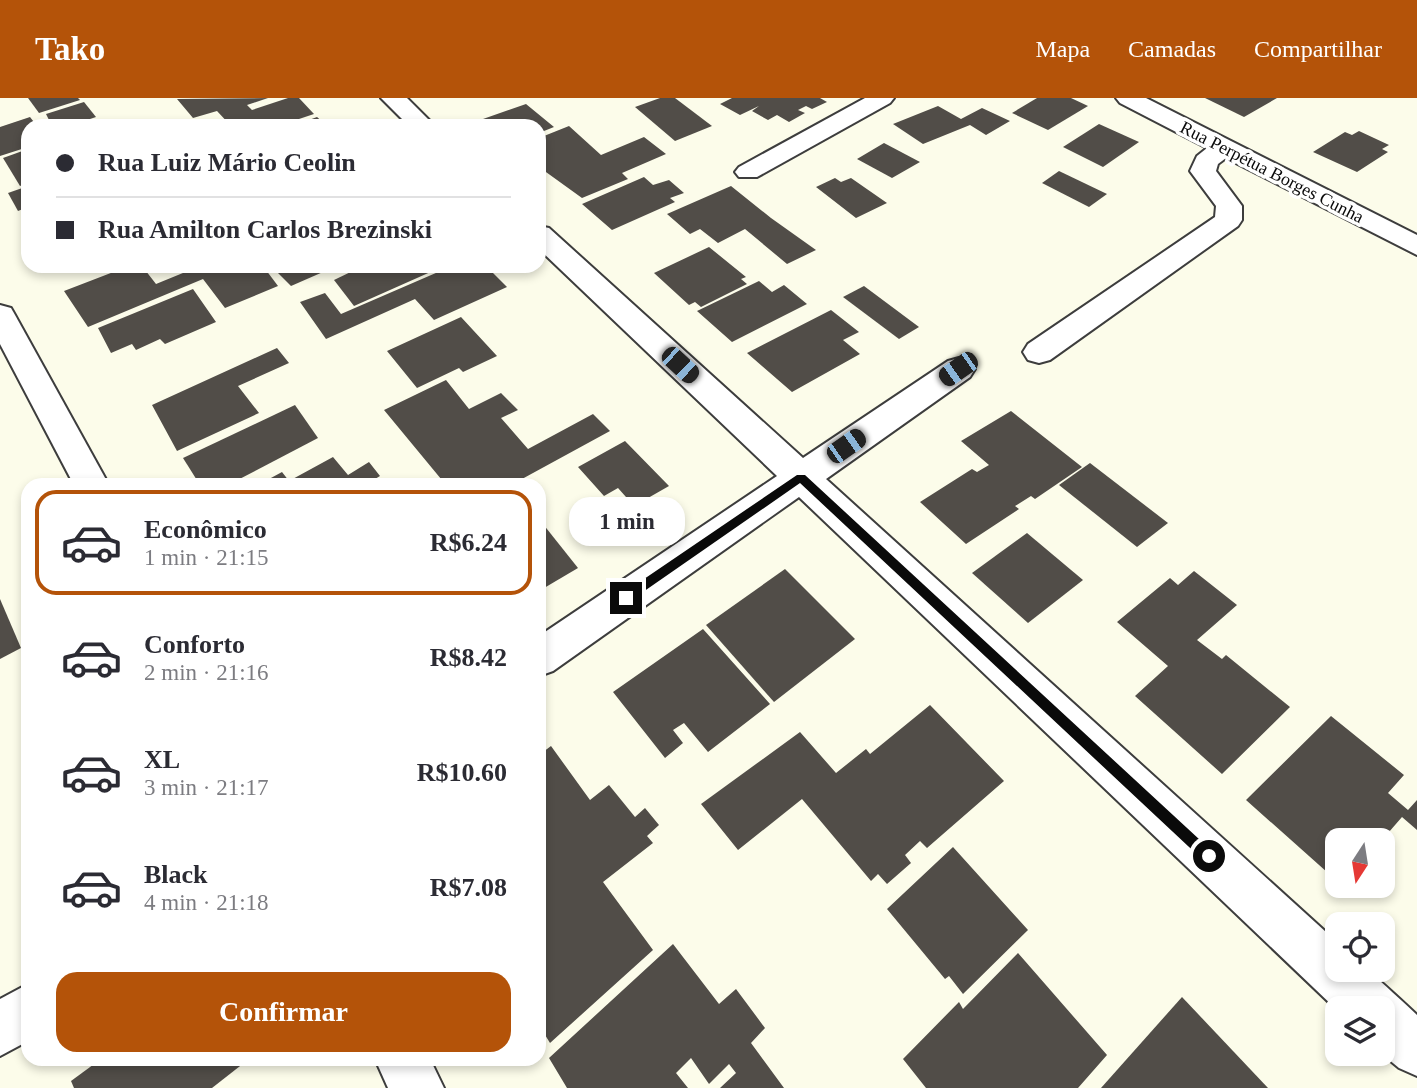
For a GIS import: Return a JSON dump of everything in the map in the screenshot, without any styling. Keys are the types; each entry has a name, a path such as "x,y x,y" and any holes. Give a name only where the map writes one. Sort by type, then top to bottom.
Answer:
{"street":[{"path":"393,98 416,119"},
{"path":"748,172 882,98"},
{"name":"Rua Perpétua Borges Cunha","path":"1128,98 1417,246"},
{"path":"1038,352 1228,220 1228,206 1203,171 1206,161 1224,148"},
{"path":"546,240 1359,996"},
{"path":"0,315 88,478"},
{"path":"546,653 958,369"},
{"path":"0,1030 21,1015"},
{"path":"1395,1030 1417,1050"},
{"path":"405,1066 417,1088"}],"building":[{"path":"28,98 78,98 80,100 39,113"},
{"path":"268,98 247,105 252,110 288,98 299,98 314,114 299,119 224,119 217,111 193,118 177,99"},
{"path":"660,98 675,98 712,126 675,141 635,107"},
{"path":"732,98 820,98 827,102 812,109 806,106 798,110 805,113 789,122 777,115 768,120 752,111 759,106 740,115 720,104"},
{"path":"1037,98 1071,98 1088,106 1048,130 1012,113"},
{"path":"1205,98 1277,98 1244,117"},
{"path":"84,102 96,117 48,119 46,114"},
{"path":"526,104 544,119 483,119"},
{"path":"938,106 961,119 982,108 1010,121 986,135 970,125 923,144 893,124"},
{"path":"21,120 21,149 0,156 0,127"},
{"path":"546,120 554,127 546,130"},
{"path":"1099,124 1139,142 1103,167 1063,147"},
{"path":"569,126 601,155 644,137 666,154 622,173 628,179 582,198 546,172 546,135"},
{"path":"1359,131 1389,145 1382,149 1388,152 1357,172 1313,152 1345,132 1352,135"},
{"path":"884,143 920,162 892,178 857,159"},
{"path":"21,152 21,186 20,186 3,158"},
{"path":"1059,171 1107,194 1089,207 1042,183"},
{"path":"644,177 653,185 669,180 684,193 670,198 675,202 612,230 582,204"},
{"path":"835,178 841,182 851,178 887,203 856,218 816,187"},
{"path":"731,186 816,250 787,264 745,229 718,243 700,229 690,234 667,214"},
{"path":"21,188 21,210 18,211 8,193"},
{"path":"709,247 746,277 741,279 747,284 701,307 695,302 689,305 654,273"},
{"path":"111,273 147,273 156,284 183,273 268,273 278,286 225,308 203,279 88,327 64,291"},
{"path":"278,273 321,273 291,286"},
{"path":"348,273 428,273 354,306 334,280"},
{"path":"436,273 493,273 507,287 434,320 415,299 326,339 300,302 325,293 341,314"},
{"path":"759,281 772,292 784,285 807,304 732,342 697,311"},
{"path":"864,286 919,327 899,339 843,297"},
{"path":"193,289 216,322 165,344 160,339 136,350 132,344 111,353 98,328"},
{"path":"831,310 859,332 843,340 860,354 792,392 747,353"},
{"path":"461,317 497,356 463,372 459,368 417,388 387,351"},
{"path":"277,348 289,363 238,386 259,413 177,451 152,405"},
{"path":"446,380 469,409 501,393 518,410 501,418 528,449 593,414 610,431 524,478 440,478 384,410"},
{"path":"295,405 318,438 241,478 196,478 183,458"},
{"path":"1011,411 1082,467 1035,499 1031,496 1015,506 1019,509 966,544 920,502 972,469 977,472 989,465 961,441"},
{"path":"625,441 669,486 634,506 618,488 604,496 578,467"},
{"path":"333,457 348,475 369,462 380,476 377,478 294,478"},
{"path":"1090,463 1168,523 1137,547 1059,485"},
{"path":"282,472 287,478 271,478"},
{"path":"546,528 578,568 546,587"},
{"path":"1027,533 1083,580 1028,623 972,573"},
{"path":"785,569 855,639 774,702 706,625"},
{"path":"1194,571 1237,605 1197,640 1222,659 1226,655 1290,707 1222,774 1135,696 1168,666 1117,622 1170,578 1178,585"},
{"path":"0,599 21,648 0,659"},
{"path":"703,629 770,704 708,752 684,723 673,730 683,743 665,758 613,692"},
{"path":"930,705 1004,781 927,848 920,841 905,855 911,863 887,884 878,874 871,881 802,799 738,850 701,804 800,732 836,773 866,749 870,754"},
{"path":"1331,716 1404,775 1388,793 1408,810 1417,800 1417,830 1402,817 1392,828 1325,828 1325,870 1246,800"},
{"path":"551,746 590,800 609,785 635,817 645,808 659,825 647,836 653,843 603,882 653,950 550,1043 546,1036 546,750"},
{"path":"953,847 1028,930 963,994 949,976 945,979 887,909"},
{"path":"673,944 719,1004 736,989 765,1028 751,1043 784,1088 720,1088 736,1073 729,1064 709,1084 691,1058 676,1073 688,1088 567,1088 549,1058"},
{"path":"1018,953 1107,1055 1078,1088 926,1088 903,1059 959,1002 963,1009"},
{"path":"1182,997 1268,1088 1101,1088"},
{"path":"91,1066 240,1066 212,1088 74,1088 71,1081"}],"route":[{"path":"626,598 801,477 1209,856"}]}
